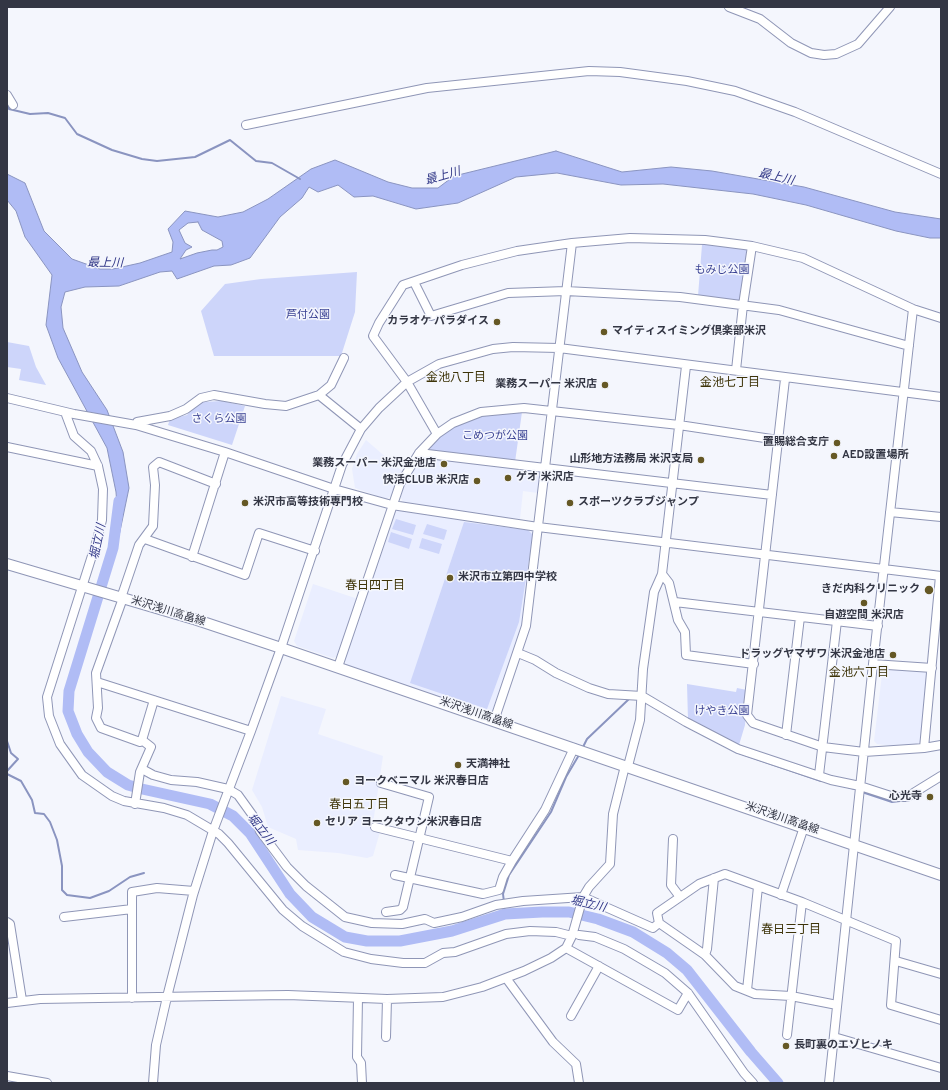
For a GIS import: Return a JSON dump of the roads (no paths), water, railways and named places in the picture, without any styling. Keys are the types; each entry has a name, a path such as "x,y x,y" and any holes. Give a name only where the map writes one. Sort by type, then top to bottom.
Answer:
{"main road":[{"name":"米沢浅川高畠線","path":"7,564 122,598 338,667 855,844 941,876"}],"street":[{"path":"729,7 760,19 791,43 810,53 824,55 836,54 858,44 890,7"},
{"path":"246,124 427,88 589,71 620,72 687,81 735,91 795,112 941,174"},
{"path":"7,95 13,105"},
{"path":"437,434 407,382 373,336 399,289 403,285 462,265 517,251 572,243 630,238 705,240 752,246 803,258 913,309 941,318"},
{"path":"494,721 526,626 572,243"},
{"path":"736,370 743,305 752,246"},
{"path":"414,282 431,316 508,293 566,291 680,297 779,310 909,346"},
{"path":"829,1083 873,664 913,309"},
{"path":"153,1083 156,1045 166,997 194,890 228,789 251,732 281,648 342,465 361,429 378,408 407,382 439,364 476,353 513,347 559,348 686,366 736,370 785,379 941,398"},
{"path":"136,425 137,422 170,416 186,409 201,398 214,395 286,406 319,394 332,385 344,358"},
{"path":"7,1003 22,1000 288,995 387,999 443,997 482,987 506,978 551,958 566,948 575,934 582,901 589,887 610,864 613,814 642,700 643,669 654,592 662,574 664,543 686,366"},
{"path":"785,379 760,612 747,715 753,723 823,747 864,752 924,748 941,745"},
{"path":"319,394 361,429"},
{"path":"7,398 74,414 136,425 226,452 334,489 392,506 538,527 940,576 938,634 932,668 924,748"},
{"path":"338,667 392,506 407,470 419,453 437,434 453,423 481,412 524,408 679,425 778,440"},
{"path":"65,412 74,436 90,451 98,466 103,489 102,520 84,588 47,697 49,716 60,744 82,775 112,796 135,804 164,808 187,815 213,831 228,843 283,910 302,926 344,952 370,959 403,963 425,963 443,953 455,952 506,934 530,930 595,937 624,949 665,973 688,993 744,1073 753,1083"},
{"path":"7,447 98,466"},
{"path":"192,557 226,452"},
{"path":"419,453 772,495"},
{"path":"135,804 141,770 151,747 142,740 140,742 101,728 96,718 98,708 96,673 139,545 145,539 153,526 156,485 154,467 159,462 216,484"},
{"path":"890,512 941,518"},
{"path":"145,539 244,575 260,533 314,550"},
{"path":"662,574 669,583 675,602 678,620 685,632 686,655 754,664"},
{"path":"675,602 878,626"},
{"path":"786,735 800,617"},
{"path":"819,775 837,621"},
{"path":"518,653 535,660 556,673 589,688 608,694 642,700 738,749 894,797 907,797 941,776"},
{"path":"873,664 932,668"},
{"path":"96,682 251,732"},
{"path":"142,740 154,700"},
{"path":"394,875 483,894 499,890 503,877 512,861 545,810 574,748"},
{"path":"141,770 171,780 197,782 228,789 238,795 256,820 260,831 287,868 306,886 345,918 372,923 402,924 425,920 434,923 462,917 496,905 582,901 653,928 659,923"},
{"path":"380,783 429,797 403,907 400,910 386,912"},
{"path":"375,827 512,861"},
{"path":"781,895 804,827"},
{"path":"673,839 671,885 680,897"},
{"path":"837,1005 791,996 755,994 735,986 705,955 659,923 657,913 699,884 725,874 802,902 896,941 896,961 891,1005 941,1020"},
{"path":"705,955 707,949 714,878"},
{"path":"747,990 758,887"},
{"path":"132,998 132,892 157,888 168,890 194,890"},
{"path":"787,1035 802,902"},
{"path":"64,917 132,909"},
{"path":"7,922 10,924 22,1000"},
{"path":"566,948 678,1010 688,993"},
{"path":"896,961 941,974"},
{"path":"572,1016 599,966"},
{"path":"506,978 553,1042 576,1064 579,1083"},
{"path":"358,998 357,1057 361,1063 362,1083"},
{"path":"386,1036 387,999"},
{"path":"834,1036 941,1068"},
{"path":"7,1076 47,1083"}],"waterway":[{"path":"7,104 9,109 30,114 48,113 65,118 77,134 112,150 142,159 157,161 195,157 230,140 256,161 272,163 300,179"},
{"name":"堀立川","path":"119,501 113,548 69,691 68,711 77,734 88,752 107,772 128,785 210,804 233,816 250,833 290,894 312,917 345,937 367,941 400,941 452,931 505,914 542,912 569,912 598,919 633,932 667,953 687,970 751,1052 778,1083"},
{"path":"582,749 587,739 629,699"},
{"path":"7,741 11,753 18,759 7,771"},
{"path":"736,752 821,781"},
{"path":"504,902 503,894 509,875 551,812 566,777 579,755"},
{"path":"7,774 21,781 32,800 35,813 44,814 50,822 57,840 62,866 62,890 67,895 90,898 109,891 130,877 144,873"},
{"path":"848,787 858,790"},
{"path":"862,792 892,802 900,801"},
{"path":"504,906 505,914"}],"place":[{"name":"カラオケ パラダイス","path":"497,322"},
{"name":"マイティスイミング倶楽部米沢","path":"604,332"},
{"name":"業務スーパー 米沢店","path":"605,385"},
{"name":"置賜総合支庁","path":"837,443"},
{"name":"AED設置場所","path":"834,456"},
{"name":"山形地方法務局 米沢支局","path":"701,460"},
{"name":"業務スーパー 米沢金池店","path":"444,464"},
{"name":"ゲオ 米沢店","path":"508,478"},
{"name":"快活CLUB 米沢店","path":"477,481"},
{"name":"米沢市高等技術専門校","path":"245,503"},
{"name":"スポーツクラブジャンプ","path":"570,503"},
{"name":"米沢市立第四中学校","path":"450,578"},
{"name":"きだ内科クリニック","path":"929,590"},
{"name":"自遊空間 米沢店","path":"864,603"},
{"name":"ドラッグヤマザワ 米沢金池店","path":"893,655"},
{"name":"天満神社","path":"458,765"},
{"name":"ヨークベニマル 米沢春日店","path":"346,782"},
{"name":"心光寺","path":"930,797"},
{"name":"セリア ヨークタウン米沢春日店","path":"317,823"},
{"name":"長町裏のエゾヒノキ","path":"786,1046"}],"district":[{"name":"金池八丁目","path":"456,379"},
{"name":"金池七丁目","path":"730,384"},
{"name":"春日四丁目","path":"375,587"},
{"name":"金池六丁目","path":"859,674"},
{"name":"春日五丁目","path":"359,806"},
{"name":"春日三丁目","path":"791,931"}],"water label":[{"name":"最上川","path":"443,177"},
{"name":"最上川","path":"776,178"},
{"name":"最上川","path":"105,264"}],"park label":[{"name":"もみじ公園","path":"722,271"},
{"name":"芦付公園","path":"308,316"},
{"name":"さくら公園","path":"219,420"},
{"name":"こめつが公園","path":"495,437"},
{"name":"けやき公園","path":"722,712"}]}
